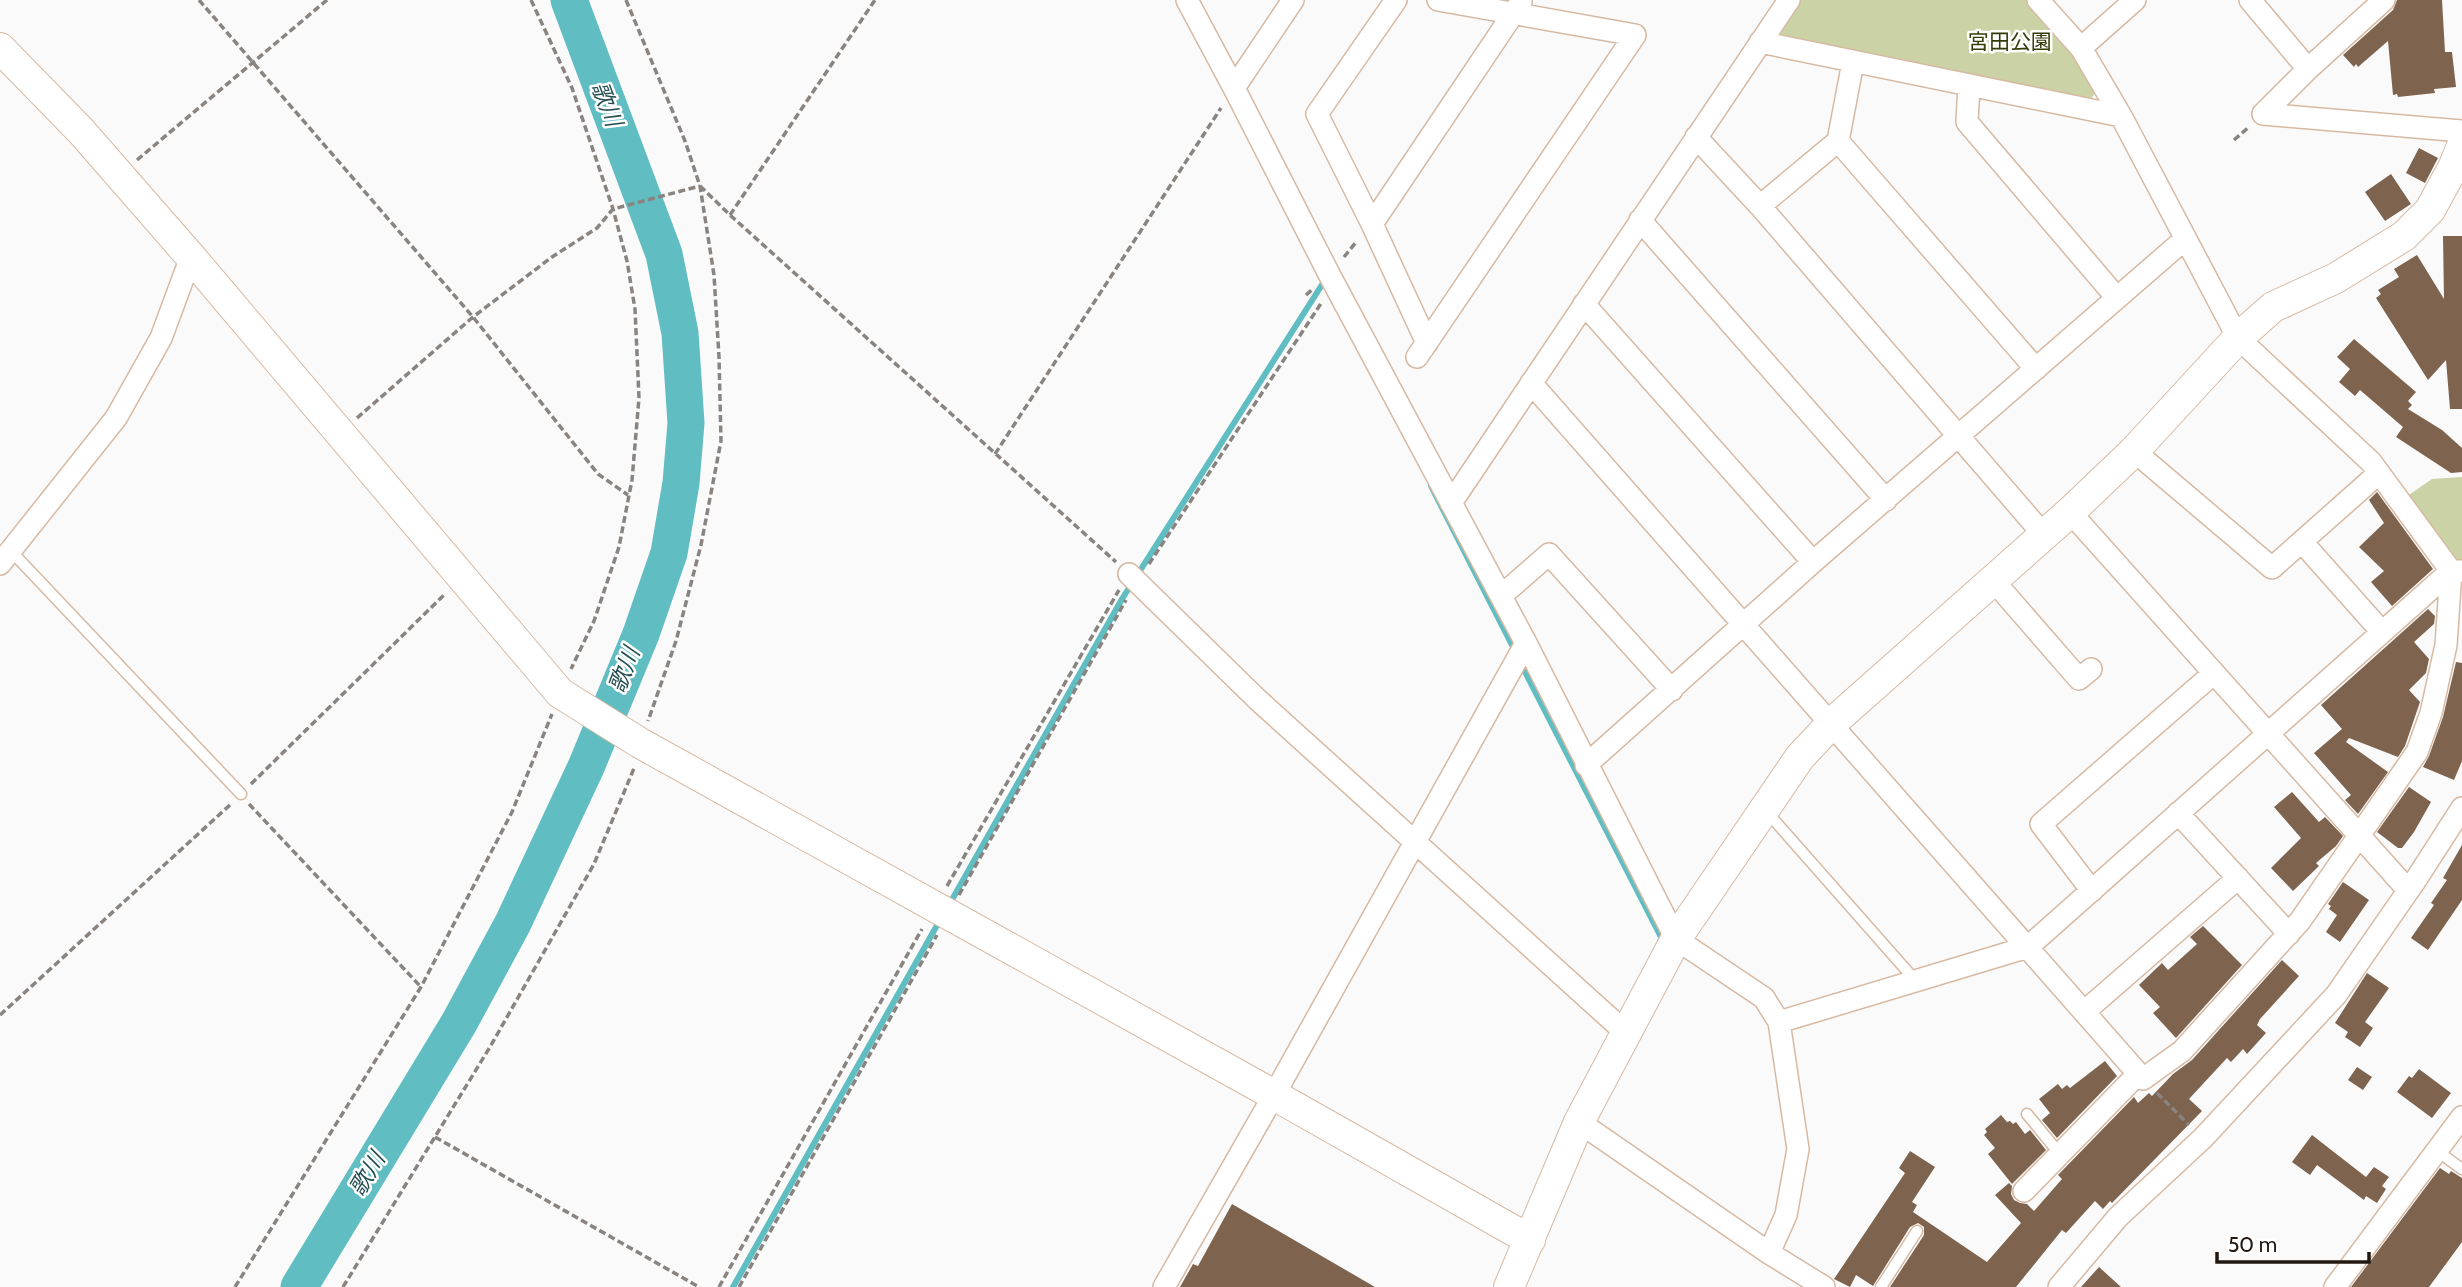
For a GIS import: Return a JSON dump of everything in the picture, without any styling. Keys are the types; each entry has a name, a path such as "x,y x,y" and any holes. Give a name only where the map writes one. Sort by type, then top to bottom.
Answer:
{"street":[{"path":"1187,0 1526,643 1676,939 1764,998 1779,1022 1798,1149 1786,1215 1769,1253"},
{"path":"1234,89 1293,0"},
{"path":"1396,0 1317,114 1372,224 1422,350 1635,35 1519,6 1438,0"},
{"path":"1451,503 1789,0"},
{"path":"2024,1191 2141,1077 2182,1051 2289,934 2370,822 2417,751 2431,713 2446,645 2457,571 2371,462 2238,338 2121,116 2081,48 2038,0"},
{"path":"2081,48 2136,0"},
{"path":"2250,0 2308,69"},
{"path":"2384,0 2263,114 2462,131"},
{"path":"1372,224 1519,6"},
{"path":"1760,42 2121,116"},
{"path":"1,44 191,257 565,696 634,740 1530,1240"},
{"path":"1760,206 1838,141 1853,62"},
{"path":"1969,85 1967,122 2117,298"},
{"path":"1696,137 1760,206 2043,534"},
{"path":"1838,141 2036,369"},
{"path":"1510,1287 1579,1122 1625,1032 1676,939 1800,757 1832,723 2070,512 2134,451 2238,338 2273,307 2336,278 2403,236 2430,210 2453,169 2462,146"},
{"path":"1640,220 1886,500"},
{"path":"1586,765 1813,562 2185,239"},
{"path":"5,558 116,418 162,338 191,257"},
{"path":"1584,304 1813,562"},
{"path":"1531,383 2141,1077"},
{"path":"2134,451 2272,568 2379,473"},
{"path":"2070,512 2408,890"},
{"path":"2302,542 2382,632"},
{"path":"1501,596 1549,554 1672,690"},
{"path":"1779,1022 2028,947 2382,632 2457,571"},
{"path":"1133,578 1258,700 1625,1032"},
{"path":"1993,580 2079,679"},
{"path":"1164,1287 1526,643"},
{"path":"2092,891 2041,824 2214,673"},
{"path":"2059,1287 2118,1217 2203,1138 2336,995 2462,808"},
{"path":"2178,813 2289,934"},
{"path":"2084,1012 2238,878"},
{"path":"2335,1287 2462,1117"},
{"path":"1579,1122 1769,1253 1824,1287"}],"lane":[{"path":"5,558 241,794"},
{"path":"1764,808 1915,980"},
{"path":"2027,1114 2060,1154"},
{"path":"2437,1151 2462,1169"},
{"path":"1881,1287 1917,1231"},
{"path":"1900,1258 1912,1265"}],"path":[{"path":"199,0 473,317 598,474 629,496"},
{"path":"119,175 327,0"},
{"path":"235,1287 421,987 512,812 565,696 619,547 629,496 639,398 635,309 613,209 572,88 531,0"},
{"path":"343,1287 490,1047 594,864 635,764 634,740 676,641 701,545 721,441 714,275 700,186 685,141 626,0"},
{"path":"730,215 875,0"},
{"path":"995,454 1234,89"},
{"path":"340,433 473,317 552,257 597,228 613,209 700,186"},
{"path":"700,186 1133,578"},
{"path":"738,1287 1133,578 1332,279 1372,224"},
{"path":"0,1015 241,794 462,578"},
{"path":"241,794 421,987"},
{"path":"2141,1077 2203,1138"},
{"path":"435,1138 699,1287"}],"green space":[{"name":"宮田公園","path":"1796,0 2032,0 2098,88 2091,99 1781,41 1777,29"},
{"path":"2462,477 2462,564 2451,563 2403,499 2432,479"}],"building":[{"path":"2397,0 2442,0 2445,52 2452,52 2456,87 2434,89 2435,93 2398,97 2397,94 2393,95 2388,41 2358,67 2356,64 2354,67 2343,55 2393,10"},
{"path":"2419,148 2438,158 2425,183 2406,173"},
{"path":"2391,174 2411,204 2385,221 2365,192"},
{"path":"2443,236 2462,236 2462,409 2450,409 2446,360 2428,380 2376,298 2381,294 2378,290 2399,277 2394,269 2417,255 2444,299"},
{"path":"2354,339 2416,392 2408,401 2412,405 2408,409 2442,430 2462,448 2462,472 2451,473 2396,437 2403,427 2360,390 2355,396 2339,382 2350,369 2337,357"},
{"path":"2377,492 2433,569 2392,606 2371,582 2384,571 2359,547 2384,523 2369,500"},
{"path":"2428,609 2435,616 2434,624 2414,642 2429,659 2426,673 2409,690 2420,702 2405,746 2398,757 2349,738 2346,742 2388,772 2358,814 2345,800 2351,795 2314,753 2342,729 2321,705"},
{"path":"2456,662 2462,663 2462,761 2454,780 2423,767 2443,717"},
{"path":"2409,787 2431,802 2414,832 2402,848 2398,848 2377,832"},
{"path":"2292,792 2319,822 2325,817 2343,836 2336,846 2316,863 2319,866 2293,891 2271,868 2301,838 2274,807"},
{"path":"2462,845 2462,900 2428,950 2411,938 2434,905 2431,903 2447,880 2443,878"},
{"path":"2343,882 2369,900 2340,942 2326,932 2337,915 2329,909 2331,906 2328,904"},
{"path":"2203,926 2242,965 2176,1038 2153,1013 2160,1007 2139,985 2162,963 2168,970 2197,944 2190,937"},
{"path":"2282,960 2299,976 2260,1019 2257,1025 2266,1033 2247,1054 2243,1049 2231,1062 2227,1058 2189,1099 2202,1111 2112,1203 2110,1201 2103,1209 2095,1201 2066,1233 2062,1230 2016,1287 1890,1287 1924,1235 1924,1227 1918,1223 1910,1227 1873,1286 1856,1275 1850,1287 1834,1279 1905,1173 1899,1168 1910,1151 1935,1167 1912,1202 1917,1205 1913,1212 1987,1262 2021,1223 1995,1195 2009,1183 2014,1200 2027,1204 2034,1211 2062,1179 2058,1175 2134,1097 2138,1103 2149,1093 2152,1096 2173,1074 2192,1060"},
{"path":"2367,973 2389,988 2365,1022 2373,1028 2360,1047 2345,1037 2348,1032 2335,1023"},
{"path":"2105,1061 2117,1076 2057,1138 2042,1120 2050,1113 2039,1099 2058,1084 2062,1089 2067,1085 2070,1088"},
{"path":"2357,1067 2372,1077 2363,1090 2348,1080"},
{"path":"2419,1069 2451,1093 2432,1118 2397,1092 2409,1076 2412,1078"},
{"path":"2001,1115 2007,1122 2016,1122 2025,1134 2030,1130 2046,1150 2012,1184 1988,1154 1995,1148 1984,1135 1987,1132 1985,1129"},
{"path":"2312,1135 2366,1177 2374,1167 2389,1177 2382,1186 2386,1189 2377,1203 2366,1196 2364,1200 2317,1165 2310,1175 2292,1162"},
{"path":"2440,1168 2462,1178 2462,1242 2429,1287 2351,1287"},
{"path":"1232,1204 1375,1287 1180,1287 1193,1264 1198,1266"},
{"path":"2099,1267 2121,1287 2081,1287"}],"waterway":[{"name":"歌川","path":"299,1287 459,1023 513,923 586,767 641,634 669,553 681,483 686,423 680,333 664,254 569,0"},
{"path":"949,905 1122,599 1325,280"},
{"path":"1431,486 1515,651"},
{"path":"1521,664 1662,939 1660,941"},
{"path":"733,1287 940,920"}]}
